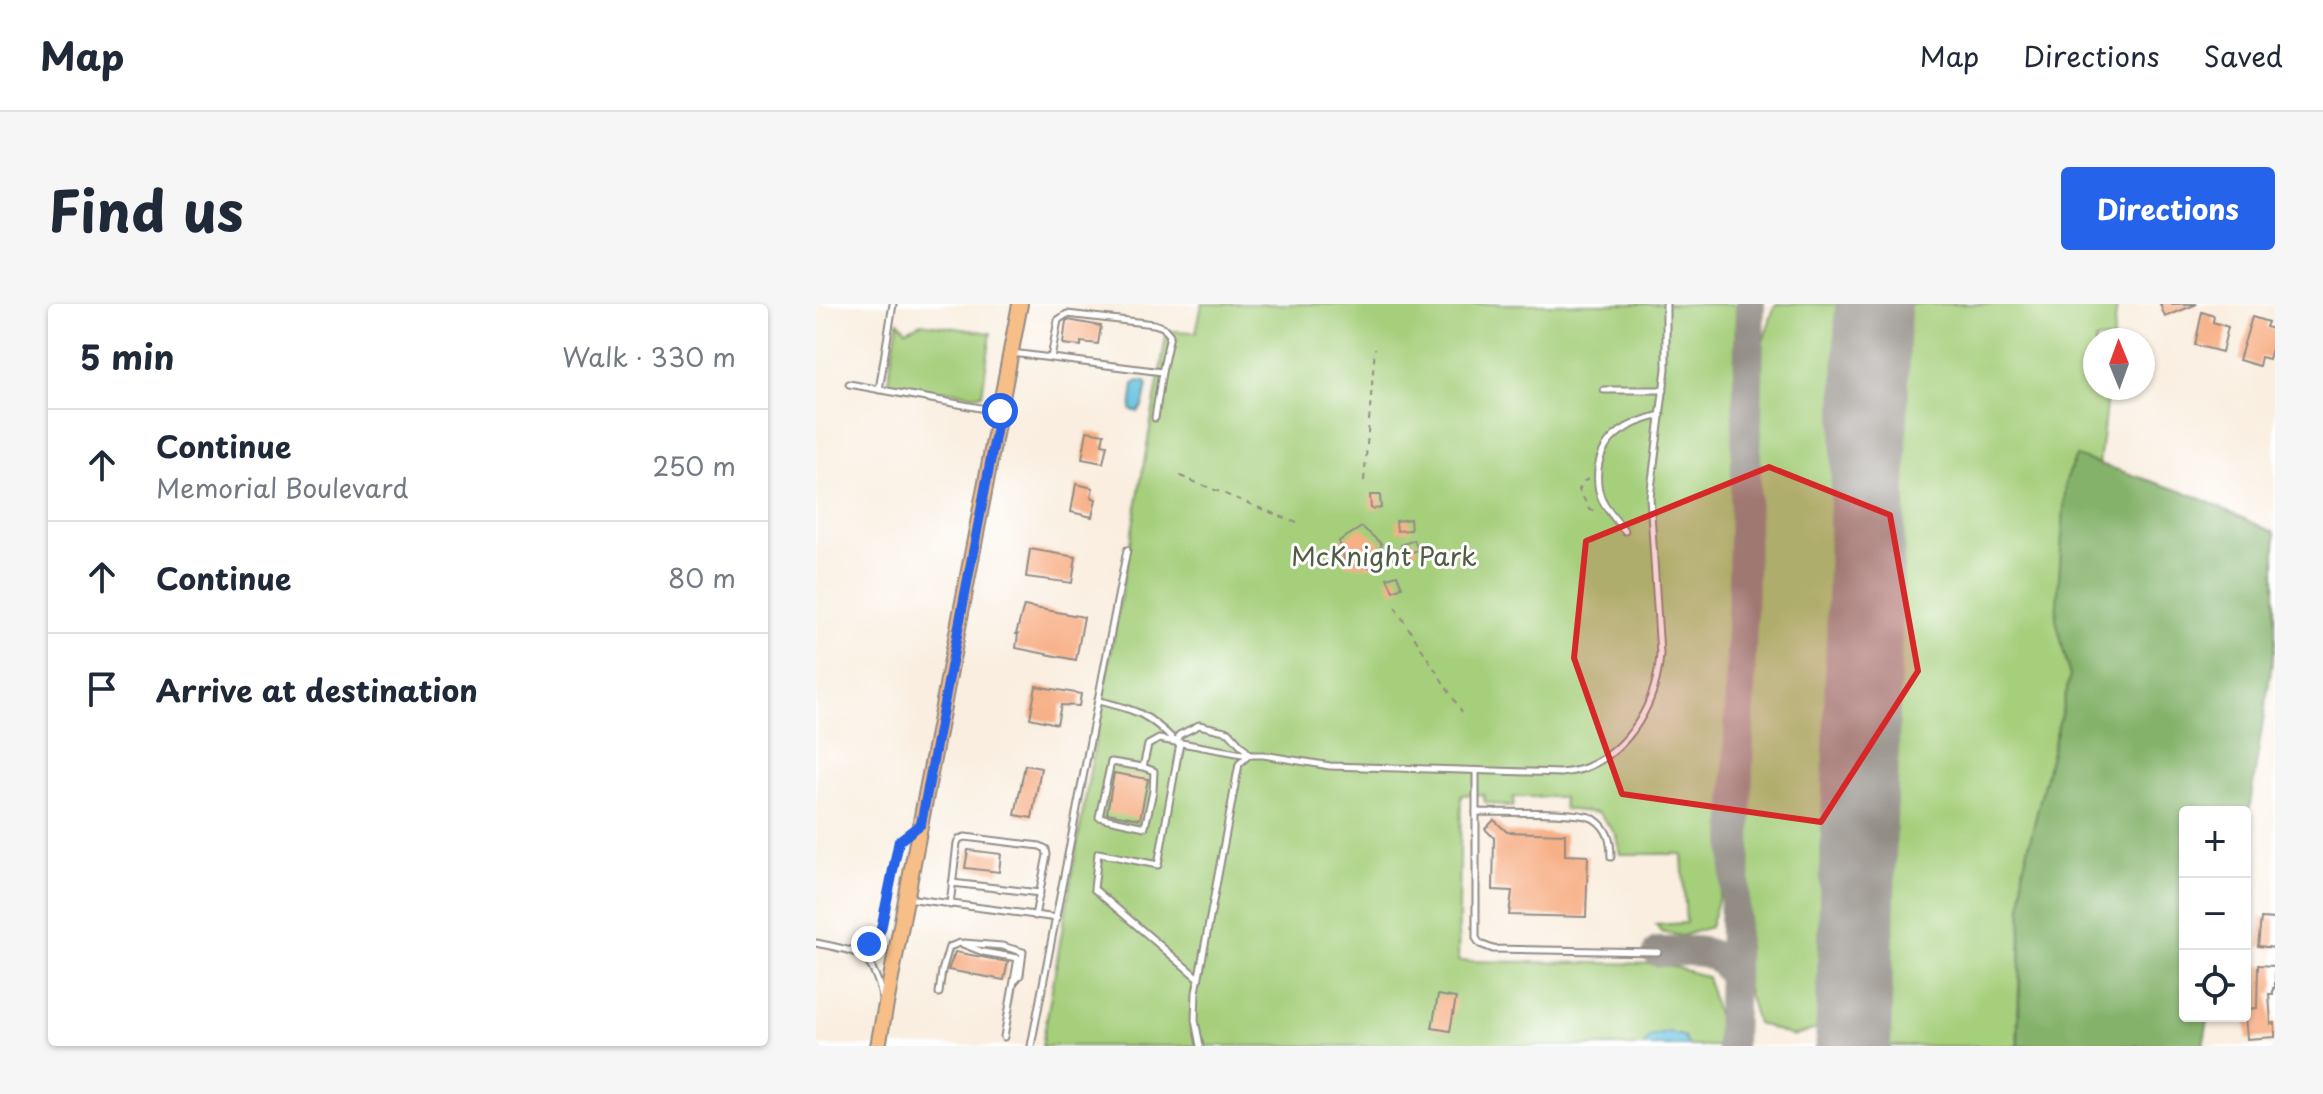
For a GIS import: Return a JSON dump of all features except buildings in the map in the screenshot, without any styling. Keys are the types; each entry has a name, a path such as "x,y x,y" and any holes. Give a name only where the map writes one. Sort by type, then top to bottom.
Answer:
{"main road":[{"path":"878,1046 1020,304"}],"lane":[{"path":"879,390 893,304"},
{"path":"1143,767 1148,745 1159,739 1330,766 1561,773 1585,768 1627,739 1642,719 1659,675 1650,497 1666,369 1666,304"},
{"path":"1051,358 1058,320 1067,314 1163,327 1170,335 1155,418"},
{"path":"1011,353 1162,372"},
{"path":"849,384 1000,411"},
{"path":"1604,390 1664,390"},
{"path":"1625,531 1601,497 1599,458 1607,442 1625,427 1661,415"},
{"path":"1031,1046 1127,550"},
{"path":"1099,701 1132,709 1157,723 1178,742"},
{"path":"1198,978 1094,889 1098,853 1158,865 1179,735 1188,729 1199,725 1229,732 1249,755"},
{"path":"1200,1046 1195,1020 1198,978 1239,764 1249,755"},
{"path":"1111,762 1143,767 1154,771 1145,827 1099,817 1111,762"},
{"path":"1476,771 1476,938 1480,944 1493,949 1658,952"},
{"path":"1476,812 1589,816 1609,836 1611,857"},
{"path":"850,950 869,944 876,938 881,929 899,841 921,824"},
{"path":"950,905 957,843 965,837 1046,849 1035,916"},
{"path":"952,883 1040,893"},
{"path":"906,898 1057,918"},
{"path":"816,943 850,950 869,962 875,970 885,1009"},
{"path":"939,993 949,947 960,943 983,952 1018,958 1004,1037"}],"path":[{"path":"1364,481 1375,348"},
{"path":"1180,476 1297,523"},
{"path":"1598,476 1584,481 1579,490 1580,496 1590,510 1609,511"},
{"path":"1395,607 1462,712"}],"highlighted area":[{"path":"1769,467 1890,515 1918,671 1821,822 1622,794 1574,658 1586,541"}],"green space":[{"name":"McKnight Park","path":"1202,304 1742,304 1725,877 1710,927 1682,936 1661,932 1656,925 1686,923 1682,854 1620,854 1616,835 1599,813 1564,809 1563,797 1514,797 1513,807 1485,802 1483,794 1461,795 1458,961 1665,964 1707,977 1722,1033 1721,1046 1042,1046 1167,331 1196,332"},
{"path":"1897,304 2117,304 2114,328 2083,328 2083,400 2107,400 2099,464 2076,456 2056,619 2070,677 2023,870 2017,1046 1878,1046"},
{"path":"1775,305 1846,306 1828,1026 1792,1036 1757,1023 1742,972 1758,357"},
{"path":"898,321 906,330 921,323 991,333 982,394 909,390 888,381"},
{"path":"2076,456 2193,495 2275,533 2275,643 2250,806 2179,806 2179,1022 2208,1022 2203,1046 2018,1046 2023,870 2070,677 2056,619 2066,480"}],"water":[{"path":"1138,381 1147,385 1143,405 1138,412 1131,410 1134,384"},
{"path":"1669,1032 1683,1036 1689,1046 1644,1046 1649,1037"}],"taxiway":[{"path":"1731,1046 1750,304"},
{"path":"1658,952 1710,954 1719,959 1733,978"},
{"path":"1838,1046 1847,1038 1853,1019"}],"runway":[{"path":"1853,1046 1873,304"}],"route":[{"path":"869,944 881,929 899,841 921,824 1000,411"}]}
